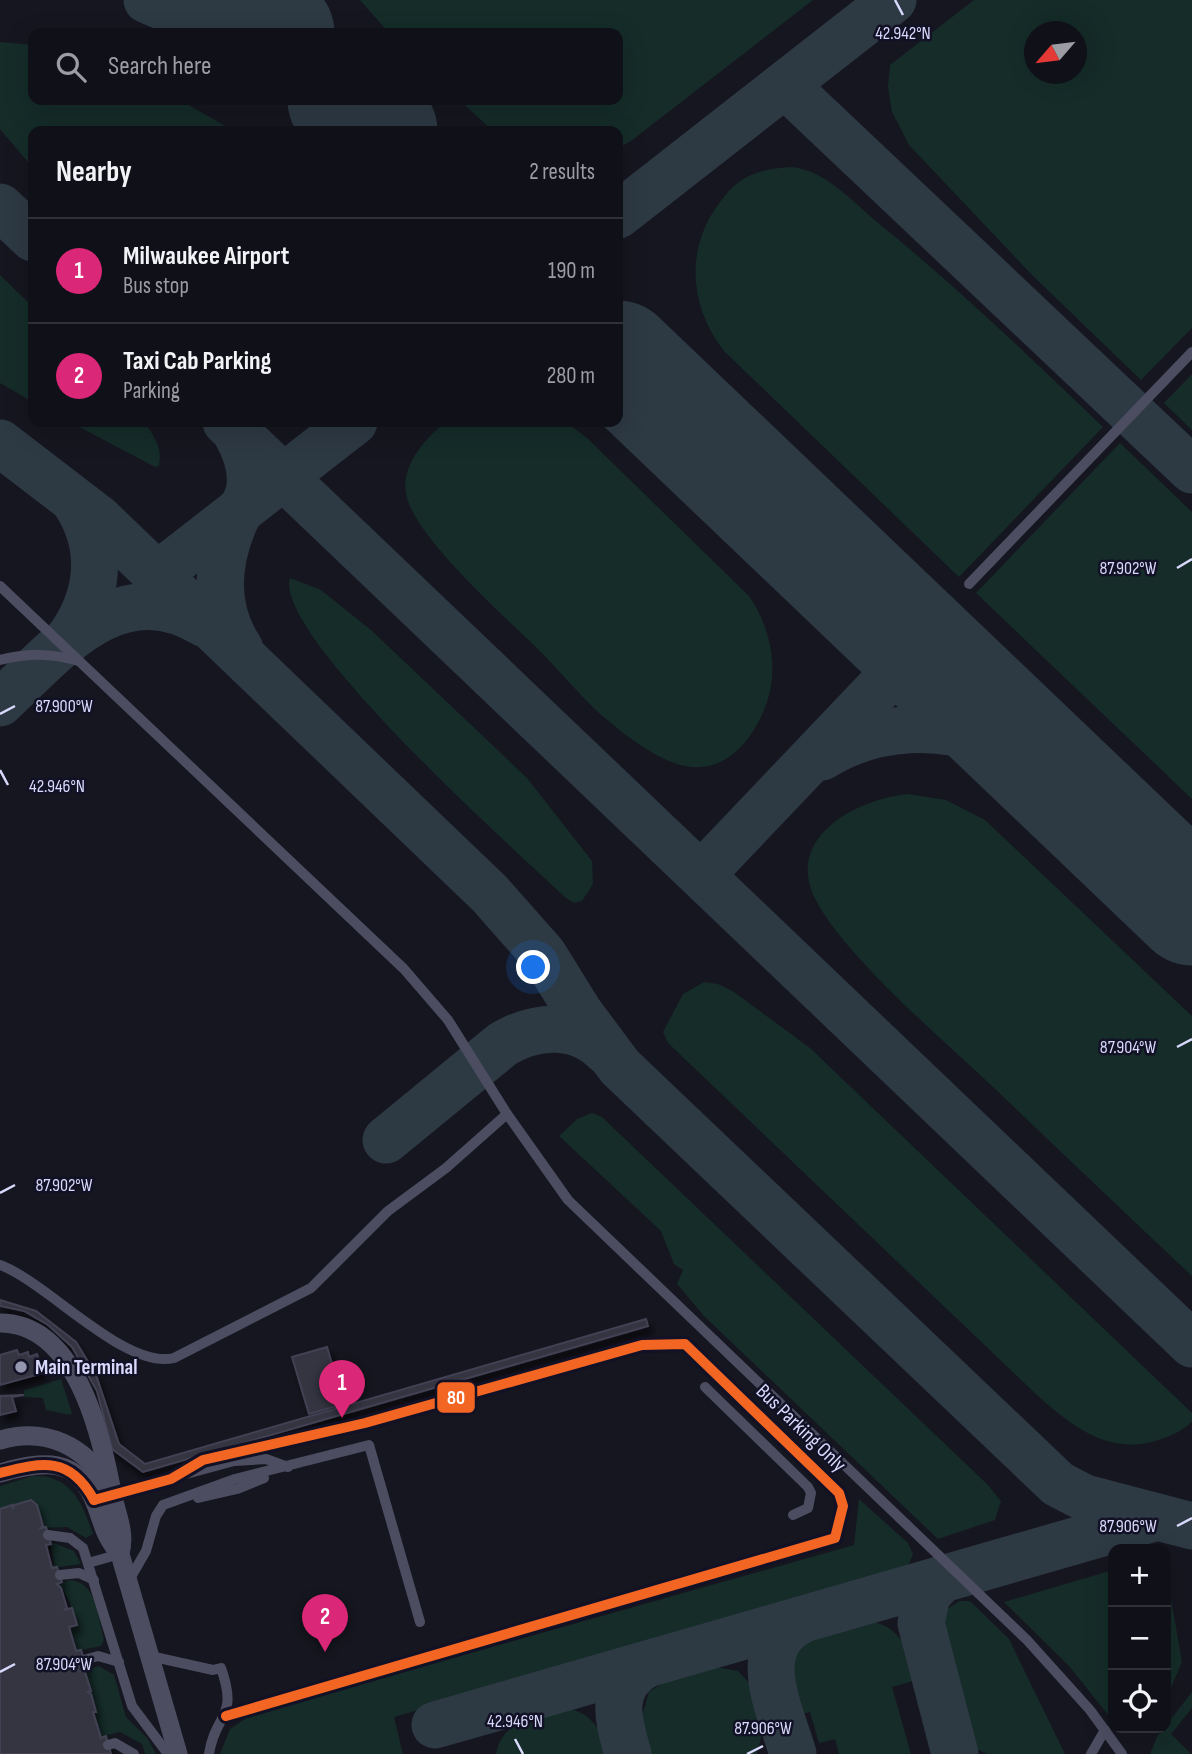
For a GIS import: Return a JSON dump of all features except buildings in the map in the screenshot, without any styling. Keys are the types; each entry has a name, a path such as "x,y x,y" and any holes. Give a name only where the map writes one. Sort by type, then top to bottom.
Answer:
{"street":[{"path":"0,1323 19,1326 38,1335 67,1359 81,1386 109,1467 103,1497"},
{"path":"0,1440 35,1435 66,1444 92,1463 103,1497 122,1527 120,1554 177,1754"},
{"path":"0,1473 28,1465 58,1464 77,1475 103,1497"}],"lane":[{"path":"968,584 1192,352"},
{"path":"0,586 404,969 448,1020 507,1114 568,1200 1027,1640 1105,1730 1122,1754"},
{"path":"0,660 51,653 82,662"},
{"path":"0,1265 130,1349 164,1360 174,1358 311,1289 382,1217 446,1168 507,1114"},
{"name":"Bus Parking Only","path":"177,1477 203,1460 365,1423 642,1345 663,1343 685,1344 831,1482 843,1506 835,1538 226,1716"},
{"path":"705,1387 808,1487 811,1493 808,1507 793,1515"},
{"path":"128,1582 146,1551 163,1505 234,1479 369,1445 420,1622"},
{"path":"103,1497 234,1461 266,1459 288,1467"},
{"path":"48,1535 76,1541 94,1580 132,1706 168,1754"},
{"path":"88,1563 120,1554"},
{"path":"60,1575 79,1573 94,1580"},
{"path":"84,1660 98,1656 118,1662"},
{"path":"149,1656 213,1670 221,1668 229,1693 226,1716 211,1739 209,1754"},
{"path":"1091,1754 1105,1730"},
{"path":"108,1745 116,1743 134,1754"}],"green space":[{"path":"360,0 813,0 623,145 623,126 488,126 464,105 623,105 623,28 385,28"},
{"path":"974,0 1192,0 1192,328 1141,380 1033,276 909,145 892,112 888,87 890,65"},
{"path":"0,42 28,45 28,105 189,105 225,126 28,126 28,162 0,129"},
{"path":"792,167 816,174 848,196 964,296 1103,427 959,577 724,351 704,317 696,281 696,263 705,226 725,196 740,181 756,173"},
{"path":"0,275 28,302 28,399 0,383"},
{"path":"1192,374 1192,430 1164,403"},
{"path":"79,427 147,427 159,448 159,466 155,467"},
{"path":"440,427 573,427 749,596 767,633 772,675 771,689 762,714 740,748 719,763 707,766 693,767 668,761 642,747 618,729 577,691 465,578 426,533 413,512 406,494 407,473 416,454"},
{"path":"1120,443 1192,512 1192,799 976,593"},
{"path":"290,578 321,590 371,630 527,778 592,861 593,884 582,901 574,903 566,898 540,874 454,792 357,692 319,645 295,606"},
{"path":"908,794 946,800 985,820 1192,1016 1192,1276 918,1018 860,959 818,905 809,882 808,863 814,846 824,831 855,809"},
{"path":"704,982 718,984 734,992 810,1048 1192,1413 1192,1421 1164,1438 1128,1445 1096,1437 1081,1429 1038,1396 668,1043 663,1032 683,994"},
{"path":"592,1113 602,1117 987,1484 1001,1501 995,1520 938,1539 704,1316 677,1284 683,1270 674,1264 661,1231 559,1136 577,1119"},
{"path":"61,1379 72,1413 70,1415 46,1410 43,1398 24,1397 24,1390"},
{"path":"33,1476 57,1480 74,1493 93,1534 86,1538 67,1527 41,1528 43,1525 37,1505 31,1500 14,1505 13,1509 12,1505 0,1509 0,1486"},
{"path":"859,1499 908,1543 913,1554 907,1569 394,1717 403,1754 220,1754 230,1729 251,1715 854,1545"},
{"path":"50,1544 74,1551 81,1564 52,1568 54,1562"},
{"path":"1108,1571 1108,1715 1069,1666 1004,1602"},
{"path":"69,1580 78,1582 91,1593 104,1640 101,1646 76,1651 69,1627 77,1625 67,1596 57,1584"},
{"path":"1171,1599 1182,1662 1171,1687"},
{"path":"959,1601 970,1601 1009,1639 1065,1754 987,1754 973,1747 942,1626 946,1610"},
{"path":"873,1622 883,1625 898,1636 908,1652 917,1680 892,1687 911,1754 839,1754 835,1739 819,1743 810,1712 803,1714 798,1699 793,1674 794,1664 797,1654 804,1646 831,1632"},
{"path":"99,1666 114,1675 126,1717 148,1739 156,1754 145,1754 142,1744 120,1732 100,1737 93,1712 96,1711 88,1692 91,1691 85,1672 81,1671"},
{"path":"715,1667 738,1671 752,1686 764,1725 757,1754 650,1754 641,1720 649,1692 667,1680"},
{"path":"1192,1692 1192,1708 1171,1734 1191,1754 1150,1754 1160,1733 1171,1733 1171,1719"},
{"path":"567,1708 583,1714 595,1724 608,1754 496,1754 506,1733 513,1726 533,1716"}],"taxiway":[{"path":"147,0 212,28"},
{"path":"264,0 279,28"},
{"path":"623,211 893,0"},
{"path":"785,85 1192,470"},
{"path":"335,105 365,126"},
{"path":"0,207 28,233"},
{"path":"231,427 1192,1344"},
{"path":"157,575 348,427"},
{"path":"234,429 246,456 250,486 248,497 227,541 220,588 226,619 240,649"},
{"path":"0,443 99,519 490,894 543,954 579,1012 620,1067 1058,1484 1085,1498 1192,1526"},
{"path":"67,641 86,608 94,573 91,537 75,502"},
{"path":"0,703 67,641 91,624 116,612 143,607 172,610 203,623"},
{"path":"701,875 919,646"},
{"path":"822,757 843,746 887,732 933,730 979,738 1013,751 1049,771"},
{"path":"386,1140 503,1044 516,1037 543,1030 570,1031 596,1042 607,1052"},
{"path":"435,1725 1158,1517"},
{"path":"942,1579 927,1595 921,1623 955,1754"},
{"path":"793,1754 776,1701 771,1665 774,1649 783,1634 798,1622"},
{"path":"628,1754 619,1717 621,1694 633,1674 645,1665"}],"runway":[{"path":"242,0 271,28"},
{"path":"351,105 374,126"},
{"path":"623,364 1192,907"}],"transit line":[{"name":"80","path":"94,1500 171,1479 203,1460 365,1423 642,1345 685,1344 839,1493 843,1506 835,1538 226,1716"},
{"name":"80","path":"0,1473 42,1465 65,1469 85,1486 94,1500"}],"place":[{"name":"Main Terminal","path":"21,1367"},
{"name":"Milwaukee Airport","path":"342,1418"},
{"name":"Taxi Cab Parking","path":"325,1652"}]}
